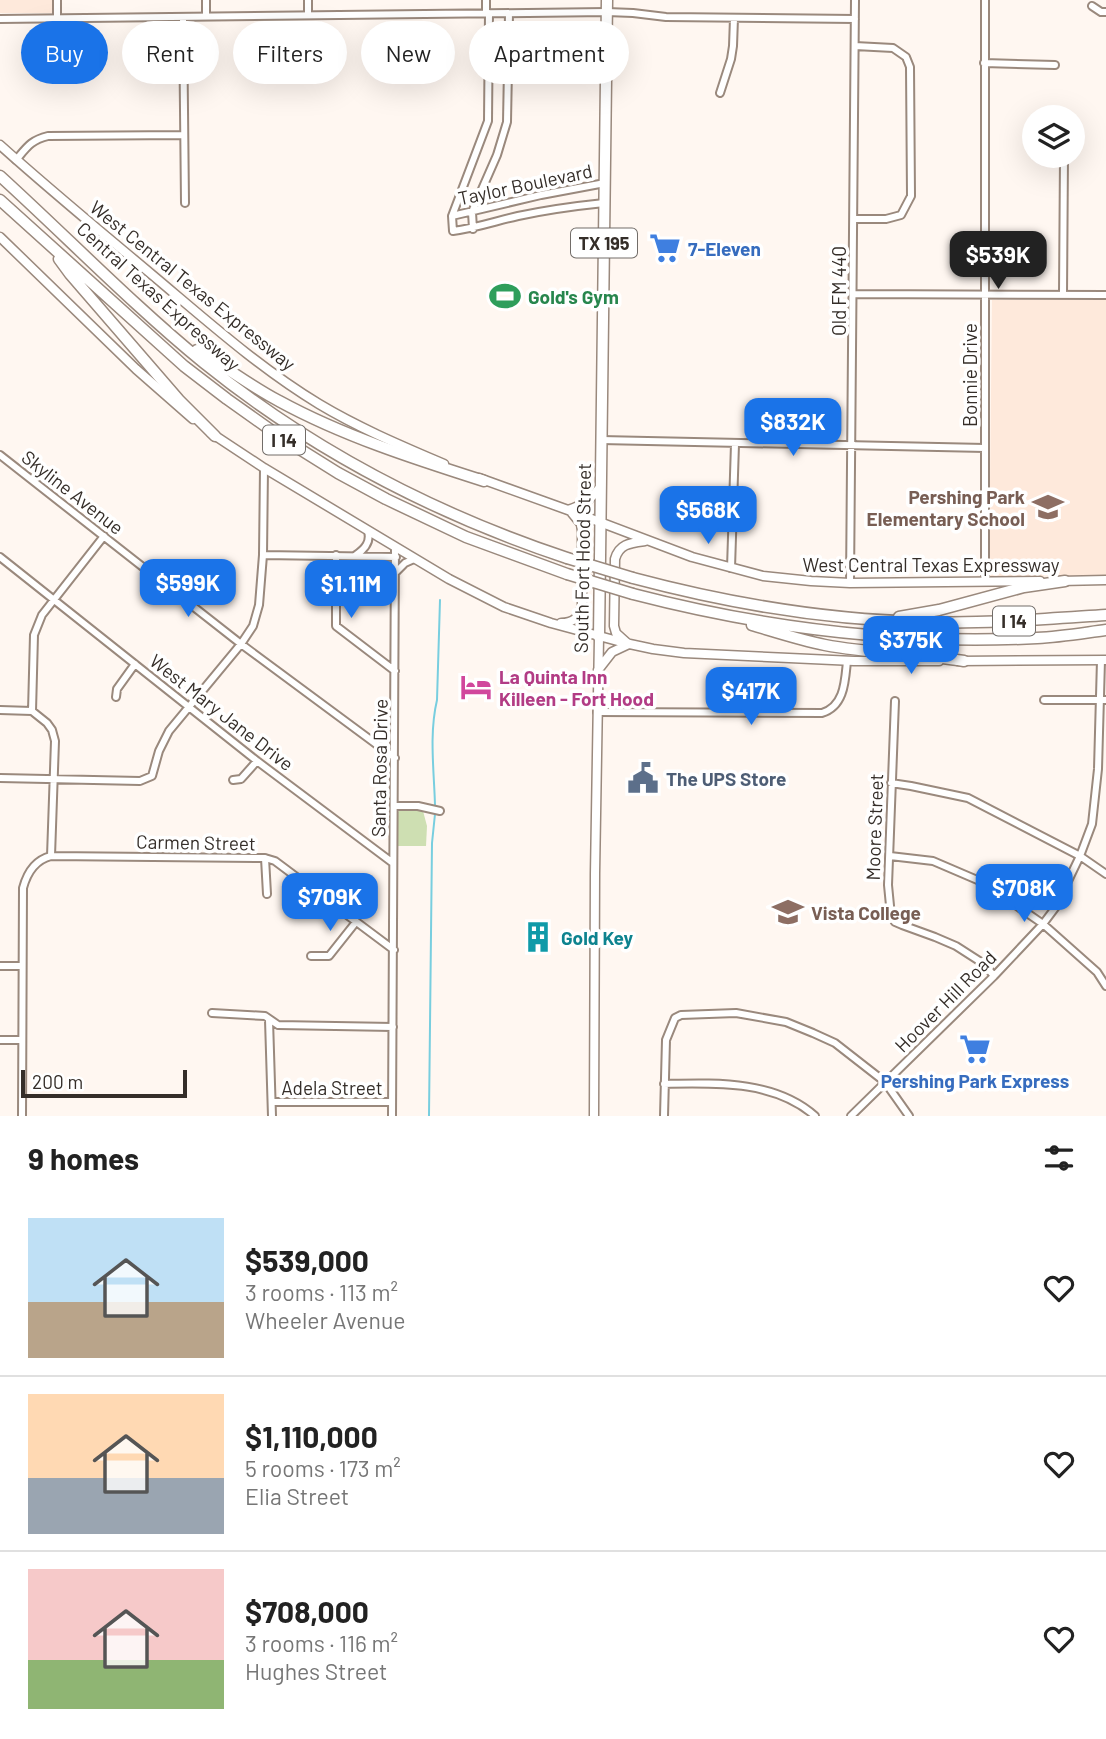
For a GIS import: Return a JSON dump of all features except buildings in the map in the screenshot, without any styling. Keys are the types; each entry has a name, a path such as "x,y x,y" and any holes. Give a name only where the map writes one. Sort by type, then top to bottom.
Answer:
{"highway":[{"name":"South Fort Hood Street","path":"599,637 607,0"},
{"name":"Central Texas Expressway","path":"0,176 180,342 226,380 283,421 357,466 477,526 633,578 692,593 818,614 921,622 1005,622 1106,615"},
{"name":"Central Texas Expressway","path":"0,200 152,339 227,399 338,473 466,537 567,574 633,594 687,608 791,626 875,636 938,639 1041,638 1106,630"},
{"path":"44,239 70,274 179,400 215,436"},
{"path":"180,342 279,401 314,418 394,451 485,481"},
{"path":"882,620 939,610 1024,587 1065,581"},
{"path":"687,608 824,645 902,655 934,656 964,662"}],"main road":[{"name":"West Central Texas Expressway","path":"0,145 208,322 286,383 335,413 382,437 485,481 692,557 763,576 850,583 1106,580"},
{"path":"0,237 159,390 215,436 368,531 396,552 414,558 504,607 599,637 684,653 847,661 1104,660"},
{"path":"568,510 582,506 601,486"},
{"path":"551,623 568,623 575,620 580,615 582,606 581,524 568,510"},
{"path":"629,644 616,633 614,625 615,559 622,546 648,541"},
{"name":"South Fort Hood Street","path":"594,1116 599,637"},
{"path":"598,670 612,652 629,644"}],"street":[{"path":"57,0 57,18"},
{"path":"206,0 206,16"},
{"path":"307,15 308,0"},
{"path":"452,216 488,121 486,0"},
{"name":"Old FM 440","path":"850,583 855,0"},
{"name":"Bonnie Drive","path":"985,0 985,582"},
{"path":"1092,6 1106,12"},
{"path":"0,19 607,12 666,17 855,19"},
{"path":"473,229 472,212 497,155 507,122 509,14"},
{"path":"183,17 186,203"},
{"path":"720,93 732,59 734,18"},
{"path":"854,219 886,219 901,215 911,196 910,67 906,57 893,48 855,46"},
{"path":"984,64 1055,65"},
{"path":"16,160 36,139 48,136 183,135"},
{"path":"1063,294 1064,168"},
{"name":"Taylor Boulevard","path":"604,203 557,208 473,229 453,231 452,216 605,183"},
{"path":"854,294 1106,295"},
{"path":"601,440 985,448"},
{"path":"731,568 735,444"},
{"name":"Skyline Avenue","path":"0,455 241,644 395,758"},
{"path":"0,778 140,781 152,776 159,751 169,731 253,626 260,605 264,468"},
{"path":"355,556 368,543 368,531"},
{"path":"32,710 34,635 42,615 104,536"},
{"path":"263,555 355,556 396,552"},
{"name":"Santa Rosa Drive","path":"392,1116 396,552"},
{"path":"336,555 336,626 395,671"},
{"name":"West Mary Jane Drive","path":"0,557 257,761 393,863"},
{"path":"396,572 414,558"},
{"name":"Hoover Hill Road","path":"850,1116 994,976 1055,908 1092,824 1102,769 1104,660"},
{"path":"597,712 822,713 829,711 840,698 847,661"},
{"path":"116,697 117,689 135,664"},
{"path":"1044,701 1103,700"},
{"name":"Moore Street","path":"895,701 888,885 891,916 895,922 956,946 984,964 994,976"},
{"path":"0,710 32,710 47,723 55,741 51,856 33,867 23,888 22,1116"},
{"path":"233,780 241,779 257,761"},
{"path":"891,783 968,798 1080,856 1106,873"},
{"path":"394,806 418,806 440,811"},
{"name":"Carmen Street","path":"51,856 265,858 275,861 394,950"},
{"path":"890,856 933,861 982,882 1043,924 1097,972 1106,986"},
{"path":"265,858 267,894"},
{"path":"311,956 329,956 356,922"},
{"path":"0,966 21,966"},
{"path":"212,1013 265,1016 278,1025 393,1027"},
{"path":"664,1116 666,1040 675,1018 681,1014 736,1013 786,1022 835,1042 885,1082 909,1116"},
{"path":"269,1020 272,1116"},
{"path":"0,1040 22,1040"},
{"path":"664,1084 741,1085 784,1097 806,1108 815,1116"},
{"name":"Adela Street","path":"272,1102 392,1102"}],"shaded area":[{"path":"0,0 52,0 52,13 0,13"},
{"name":"Pershing Park Elementary School","path":"992,300 1106,300 1106,576 989,577"}],"green space":[{"path":"400,810 423,811 427,826 426,846 398,846 397,813"}],"waterway":[{"path":"435,805 433,739 440,600"},
{"path":"429,1116 432,843 435,814"}],"place":[{"name":"7-Eleven","path":"665,248"},
{"name":"Gold's Gym","path":"505,296"},
{"name":"Pershing Park Elementary School","path":"1048,507"},
{"name":"La Quinta Inn Killeen - Fort Hood","path":"476,687"},
{"name":"The UPS Store","path":"643,778"},
{"name":"Vista College","path":"788,912"},
{"name":"Gold Key","path":"538,937"},
{"name":"Pershing Park Express","path":"975,1049"}]}
